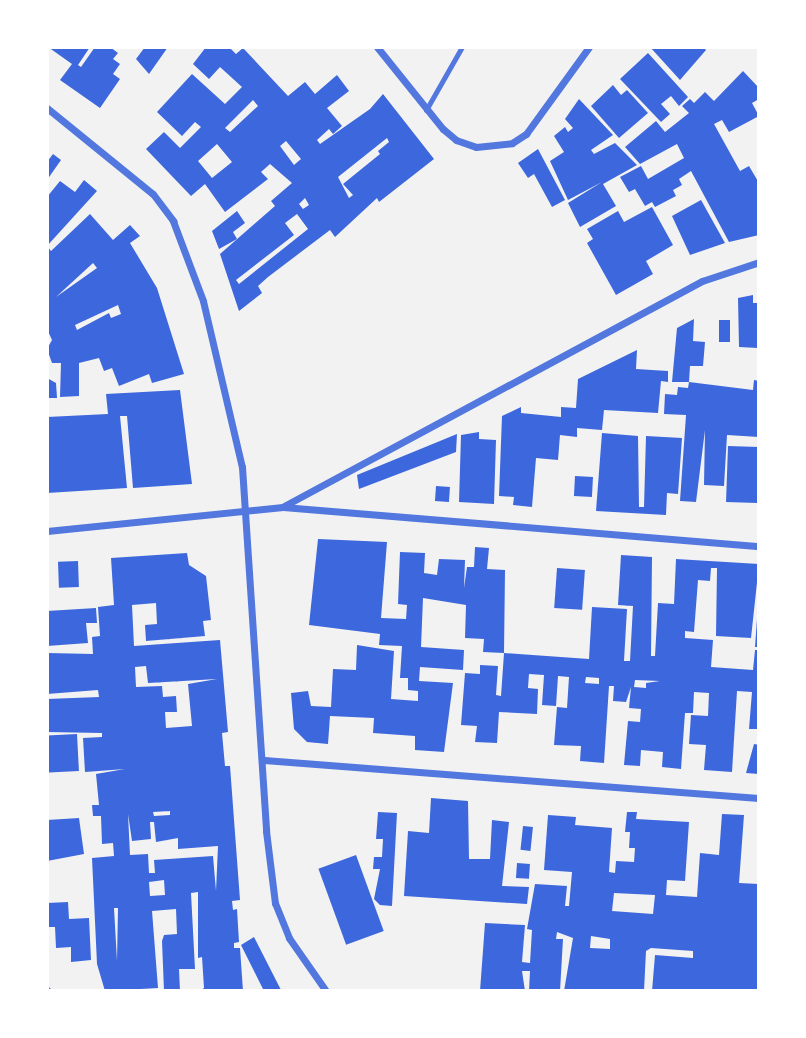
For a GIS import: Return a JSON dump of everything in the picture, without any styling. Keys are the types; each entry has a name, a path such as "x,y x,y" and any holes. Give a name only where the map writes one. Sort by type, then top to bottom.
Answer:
{"street":[{"path":"377,47 426,110 456,140 476,147 512,143 544,115 589,47"},
{"path":"47,108 125,168 173,221 203,301 237,437 275,903 293,946 326,991"},
{"path":"283,507 702,281 759,262"},
{"path":"47,531 283,507 759,546"},
{"path":"264,760 759,798"}],"lane":[{"path":"426,110 462,47"}],"building":[{"path":"48,47 90,47 78,65 81,67 95,47 110,47 118,53 113,59 120,64 113,74 120,79 100,108 60,80 72,64"},
{"path":"145,47 168,47 149,74 136,59"},
{"path":"206,47 229,47 236,54 243,48 288,96 305,82 315,94 337,75 349,91 327,108 342,126 333,134 329,129 317,140 320,144 370,109 383,94 434,159 379,202 377,198 335,237 330,230 268,277 258,286 262,293 239,311 220,254 275,206 271,201 292,183 270,164 261,172 268,179 225,212 205,184 191,196 146,149 164,132 180,148 201,127 195,122 182,136 157,112 192,74 225,104 242,87 220,67 209,79 193,64","holes":["253,100 258,106 230,132 225,128","387,138 389,142 378,151 380,154 343,184 353,195 349,198 338,177","286,141 301,159 294,165 280,146","217,144 232,162 212,178 198,161","305,198 309,205 303,209 299,204","297,214 308,229 239,284 236,280 294,235 285,223"]},
{"path":"650,47 703,47 706,50 680,80"},
{"path":"648,53 688,97 679,106 671,96 661,104 670,114 661,122 620,79"},
{"path":"743,71 759,88 759,99 752,103 759,116 729,132 722,120 714,124 740,171 749,166 759,183 759,235 729,242 691,171 679,179 682,185 673,190 676,196 655,207 652,202 645,206 635,189 629,192 620,177 641,166 648,179 684,158 677,144 640,164 625,147 656,121 665,132 689,113 682,106 690,99 694,103 705,92 714,101"},
{"path":"613,85 621,95 627,90 648,113 619,138 591,106"},
{"path":"579,99 613,135 591,150 594,154 615,143 637,165 603,184 616,206 580,227 568,203 602,182 568,200 550,161 564,152 554,136 565,127 568,132 573,128 565,119"},
{"path":"538,149 565,200 552,207 534,174 528,178 518,163"},
{"path":"53,154 61,160 47,180 47,162"},
{"path":"84,180 97,191 47,246 47,197 60,181 75,192"},
{"path":"701,200 725,243 690,255 672,216"},
{"path":"652,207 673,245 646,261 653,274 616,295 587,243 593,239 587,229 618,211 624,222"},
{"path":"237,211 245,223 233,232 237,239 219,249 212,231"},
{"path":"90,214 113,240 130,225 140,236 130,243 157,288 184,374 152,383 149,374 119,386 112,368 104,371 99,358 79,363 79,396 60,397 61,363 52,363 47,349 52,340 47,329 47,246 51,251","holes":["93,263 97,268 56,297","118,305 121,314 111,318 109,313 77,330 75,325"]},
{"path":"753,295 753,303 759,303 758,348 739,347 738,298"},
{"path":"694,319 693,341 705,342 703,366 690,366 689,382 672,382 677,328"},
{"path":"719,320 730,320 730,342 719,342"},
{"path":"637,350 636,369 668,371 668,382 661,381 658,413 604,410 602,430 577,428 577,437 560,435 558,460 536,458 532,507 513,505 514,497 499,496 502,416 521,407 521,413 561,417 561,407 576,408 578,379"},
{"path":"47,378 56,383 57,398 47,398"},
{"path":"754,380 759,381 759,437 727,435 724,486 704,485 705,430 696,502 680,501 686,415 664,414 665,394 677,395 678,387 688,388 689,382 753,390"},
{"path":"180,390 192,484 133,488 127,416 120,416 127,488 47,493 47,417 108,414 106,394"},
{"path":"479,432 479,439 496,440 494,504 459,502 461,435"},
{"path":"602,433 638,436 639,507 644,507 646,436 682,438 678,494 667,493 666,515 596,511"},
{"path":"457,434 456,452 359,489 357,475"},
{"path":"728,446 759,447 757,503 726,502"},
{"path":"575,476 593,477 592,497 574,496"},
{"path":"436,486 450,487 449,502 435,501"},
{"path":"318,539 387,542 381,618 406,619 407,605 398,604 400,552 425,553 424,573 437,575 439,559 465,560 464,588 467,567 474,567 475,547 489,548 487,569 505,570 504,653 483,652 484,639 465,638 466,605 423,598 421,647 464,650 463,670 420,667 419,681 453,683 444,752 415,750 415,736 373,733 374,718 330,716 328,744 307,742 294,729 291,693 308,691 311,706 331,707 333,669 356,670 357,645 394,651 391,699 418,701 418,691 408,690 408,678 400,678 402,646 379,645 380,634 309,625"},
{"path":"187,553 189,565 206,576 211,620 203,621 205,636 146,641 145,625 157,624 156,603 132,605 134,646 220,640 228,732 222,733 225,766 230,766 240,900 232,901 233,910 237,909 239,942 234,943 234,948 240,948 243,991 200,991 204,988 202,957 198,958 198,892 191,893 195,969 179,969 180,991 164,991 162,941 164,935 177,934 176,909 152,911 158,988 105,991 97,964 92,858 114,856 113,843 102,844 101,816 93,816 92,805 99,805 96,774 125,769 85,772 83,738 102,737 102,733 47,732 47,699 99,697 98,690 47,694 47,653 93,654 92,637 100,636 98,607 114,605 111,558","holes":["146,666 148,683 217,679 188,684 192,726 166,728 165,712 177,712 176,696 163,697 162,686 136,687 135,667","170,811 170,815 154,816 153,812","128,814 132,841 151,839 150,822 154,822 156,842 178,838 178,849 218,846 216,891 213,856 154,860 155,873 149,873 148,854 130,855","164,880 165,895 150,896 149,882","114,908 118,908 117,961"]},
{"path":"621,555 652,557 651,656 655,656 658,603 674,604 676,559 759,564 751,638 716,636 717,568 711,568 710,581 698,580 694,632 685,631 685,638 713,640 711,667 753,670 755,650 759,650 759,729 749,729 752,692 737,691 732,772 704,770 706,745 689,744 691,715 708,716 709,693 694,692 693,713 685,713 681,769 662,767 663,752 641,750 640,766 624,765 628,721 640,722 641,709 629,708 631,687 626,702 613,701 614,686 609,686 604,763 580,761 581,746 554,745 557,707 567,708 569,677 558,676 556,706 542,705 544,675 529,674 528,688 538,689 537,714 499,712 497,743 475,742 477,726 461,725 465,673 480,674 480,665 498,666 496,695 501,696 504,653 589,659 592,607 627,609 624,661 630,661 633,606 618,605","holes":["586,677 599,678 599,684 585,683","635,680 660,681 646,683 646,688 634,687"]},
{"path":"78,561 79,587 59,588 58,562"},
{"path":"557,568 585,570 582,610 554,608"},
{"path":"96,608 97,623 86,623 88,643 47,646 47,611"},
{"path":"757,619 759,647 755,647"},
{"path":"77,734 79,771 49,773 47,736"},
{"path":"754,744 759,745 759,774 746,773"},
{"path":"431,798 468,801 469,859 490,859 492,820 509,822 502,886 529,887 527,904 404,896 408,831 429,833"},
{"path":"378,812 397,813 392,906 380,905 374,899 380,869 373,869 374,857 382,857 383,839 376,839"},
{"path":"627,812 637,812 636,819 689,822 685,881 667,880 666,895 697,897 700,853 719,855 722,814 744,815 739,883 759,884 759,991 652,991 655,955 693,958 693,951 651,948 646,951 644,991 564,991 573,938 557,932 556,939 563,939 560,991 529,991 530,971 522,971 525,991 480,991 485,923 525,925 522,962 530,963 532,930 527,929 535,884 567,886 565,906 569,906 572,872 544,870 548,815 576,817 575,825 612,828 609,872 615,873 616,861 634,862 635,848 629,848 630,832 625,832","holes":["614,893 655,895 653,914 612,911","591,936 610,939 610,949 590,948"]},
{"path":"79,818 84,854 47,861 47,820"},
{"path":"523,826 533,827 530,851 520,850"},
{"path":"356,855 384,931 346,945 318,869"},
{"path":"517,863 530,864 529,879 516,878"},
{"path":"68,902 69,919 89,918 91,960 71,962 71,947 56,948 55,927 48,927 47,903"},
{"path":"254,937 281,990 279,991 264,991 241,945"}]}
